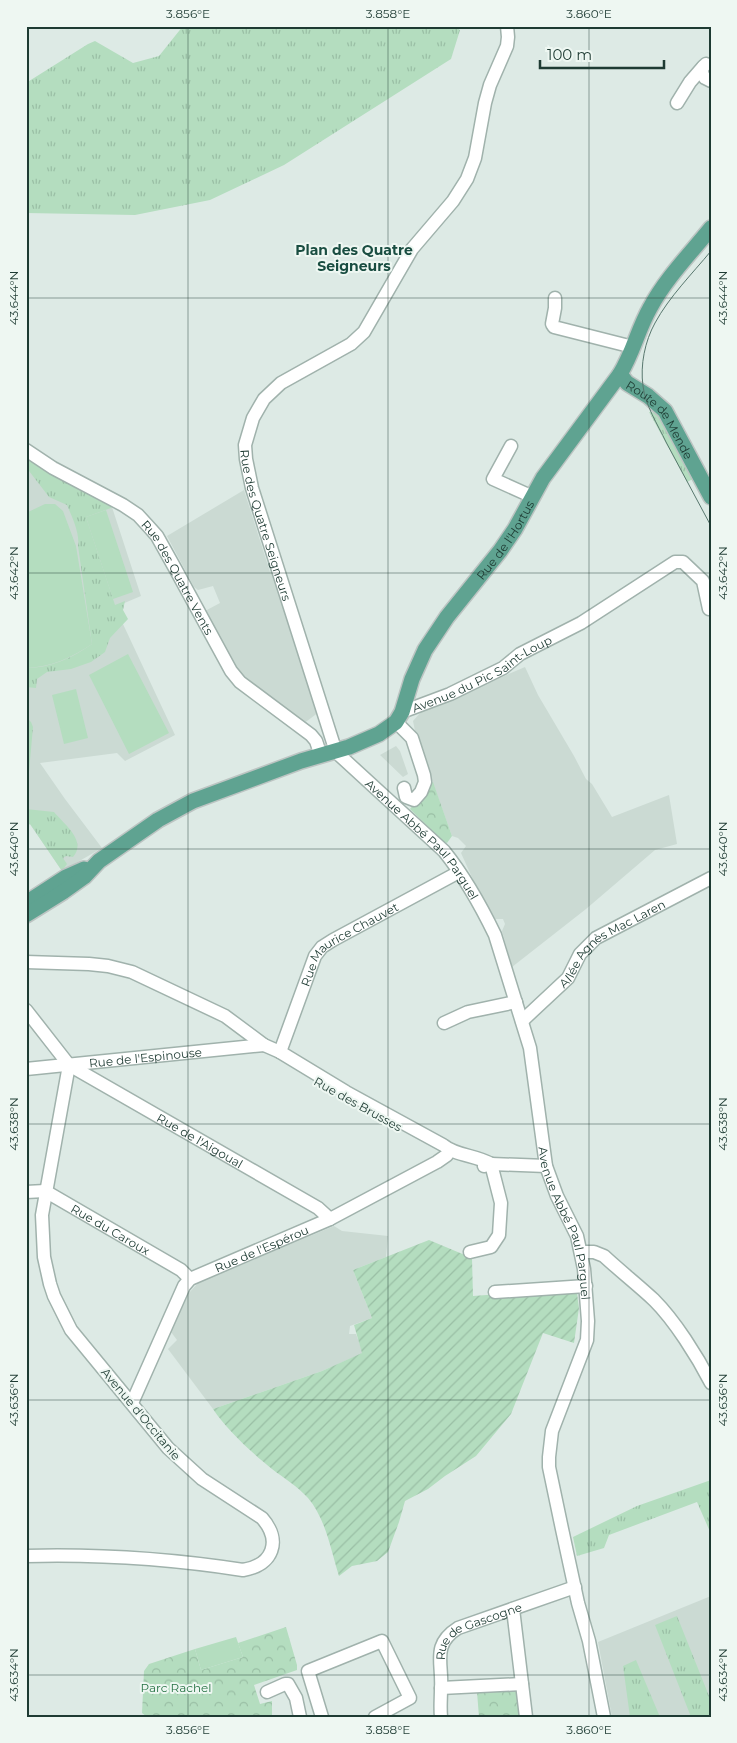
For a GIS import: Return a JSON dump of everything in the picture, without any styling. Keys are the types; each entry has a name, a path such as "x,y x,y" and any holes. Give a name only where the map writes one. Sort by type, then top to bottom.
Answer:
{"main road":[{"name":"Route de Mende","path":"711,228 662,287 644,318 630,357 620,374 627,383 648,396 664,411 711,497"},
{"name":"Rue de l'Hortus","path":"399,717 412,679 425,650 446,618 500,551 515,529 543,478 620,374"},
{"name":"Avenue du Pic Saint-Loup","path":"26,903 66,877 94,865 158,820 194,801 301,761 321,756 334,745 364,741 379,734 399,717"},
{"name":"Avenue du Pic Saint-Loup","path":"26,916 84,877 94,865"}],"street":[{"name":"Rue des Quatre Seigneurs","path":"334,745 252,488 246,459 246,438 259,407 264,399 277,387 352,344 364,332 412,249 460,191 475,158 487,94 507,46 506,26"},
{"path":"707,65 703,76 711,81"},
{"path":"676,103 690,82 707,65"},
{"path":"555,298 552,324 554,327 633,347"},
{"path":"511,446 493,479 533,497"},
{"name":"Rue des Quatre Vents","path":"26,450 53,468 138,515 157,536 231,671 240,682 334,745"},
{"name":"Avenue du Pic Saint-Loup","path":"399,717 502,668 520,654 581,623 676,562 683,562 703,581 709,609"},
{"path":"309,730 324,715"},
{"path":"399,717 412,738 425,782 421,792 414,800 406,797 404,788"},
{"name":"Rue des Quatre Vents","path":"309,730 316,741 321,756"},
{"name":"Avenue Abbé Paul Parguel","path":"360,773 357,755 364,741"},
{"name":"Avenue Abbé Paul Parguel","path":"334,745 360,773 444,851 460,872 495,935 522,1021 532,1057 546,1166 557,1196 577,1236 586,1286 588,1321 586,1340 552,1431 549,1456 555,1496 575,1587 588,1634 604,1717"},
{"name":"Rue Maurice Chauvet","path":"272,1049 319,950 333,940 460,872"},
{"name":"Allée Agnès Mac Laren","path":"522,1021 568,978 580,954 596,938 711,878"},
{"name":"Rue des Brusses","path":"29,960 108,966 132,972 225,1016 248,1034 272,1049 450,1150 491,1164 546,1166"},
{"path":"444,1023 468,1012 516,1002"},
{"path":"26,1010 69,1065"},
{"name":"Rue de l'Espinouse","path":"26,1069 272,1049"},
{"name":"Avenue d'Occitanie","path":"26,1556 134,1557 243,1570 254,1568 264,1562 273,1545 270,1526 262,1518 216,1490 180,1461 70,1330 54,1296 46,1270 42,1240 42,1215 69,1065"},
{"name":"Rue de l'Aigoual","path":"69,1065 318,1208 330,1220"},
{"name":"Rue de l'Espérou","path":"190,1279 330,1220 437,1162 447,1155 450,1150"},
{"path":"470,1252 490,1247 499,1235 501,1203 491,1164"},
{"path":"26,1192 45,1191"},
{"name":"Rue du Caroux","path":"45,1191 181,1270 190,1279"},
{"path":"580,1252 594,1252 604,1256 654,1301 700,1362 711,1383"},
{"path":"132,1402 184,1286 190,1279"},
{"path":"495,1292 586,1286"},
{"name":"Rue de Gascogne","path":"440,1717 442,1688 440,1653 445,1638 458,1628 575,1587"},
{"path":"513,1609 526,1717"},
{"path":"322,1717 308,1671 382,1641 410,1698 375,1717 369,1717"},
{"path":"267,1692 288,1684 296,1698 300,1717"},
{"path":"442,1688 522,1684"}],"shaded area":[{"path":"26,454 111,504 141,596 115,607 175,735 125,761 117,753 40,763 102,848 62,871 30,824 26,826"},
{"path":"244,490 270,572 274,571 319,712 303,724 234,667 205,611 220,603 213,586 198,590 194,587 167,536"},
{"path":"525,667 538,695 586,779 592,784 612,817 669,795 677,844 655,850 586,909 512,967 502,931 505,924 503,919 495,919 475,884 461,853 466,846 458,838 452,836 416,736 413,721 421,712"},
{"path":"396,746 400,751 408,774 403,777 380,755"},
{"path":"334,1226 342,1231 388,1236 386,1257 353,1270 372,1318 350,1326 349,1334 356,1334 363,1353 322,1371 213,1409 168,1349 177,1340 171,1332 189,1293 198,1283"},
{"path":"711,1596 711,1717 612,1717 598,1642"}],"green space":[{"path":"183,26 455,26 460,30 451,59 284,165 210,200 135,215 26,213 26,83 95,41 133,63 159,56"},
{"path":"649,412 659,413 693,479 687,482"},
{"path":"26,454 111,504 111,508 86,517 115,605 125,601 123,610 128,619 110,638 105,652 91,662 71,669 47,672 37,679 36,688 26,687 26,668 53,664 77,654 92,644 75,525 67,505 49,497 26,467"},
{"path":"45,504 55,504 63,511 76,546 92,644 60,661 44,666 26,668 26,513"},
{"path":"106,510 133,592 113,599 86,517"},
{"path":"128,654 169,733 129,754 89,675"},
{"path":"76,689 88,738 64,744 52,695"},
{"path":"26,717 33,727 28,783 26,783"},
{"path":"433,782 452,836 447,843 410,809 428,784"},
{"path":"26,809 54,812 73,833 76,839 77,851 73,857 66,856 63,858 67,864 62,871 30,824 26,826"},
{"path":"429,1240 472,1258 473,1296 571,1289 572,1294 577,1293 579,1308 574,1343 543,1333 511,1414 476,1456 428,1489 405,1501 388,1552 377,1561 352,1566 339,1576 324,1525 308,1498 248,1449 225,1425 213,1409 322,1371 362,1353 354,1325 372,1318 353,1270"},
{"path":"711,1480 711,1534 697,1502 609,1535 604,1548 577,1556 573,1537 637,1506"},
{"path":"677,1616 711,1701 711,1717 691,1717 655,1625"},
{"name":"Parc Rachel","path":"286,1627 297,1670 254,1685 260,1704 272,1701 272,1717 147,1717 142,1713 144,1671 149,1664 195,1649 201,1670 243,1657 238,1643"},
{"path":"236,1637 243,1657 201,1670 195,1649"},
{"path":"636,1660 660,1717 630,1717 623,1666"},
{"path":"520,1687 523,1717 479,1717 477,1692"}],"tram line":[{"path":"711,251 674,295 655,323 646,345 642,370 644,393 649,408 711,526"}],"district":[{"name":"Plan des Quatre Seigneurs","path":"354,258"}]}
